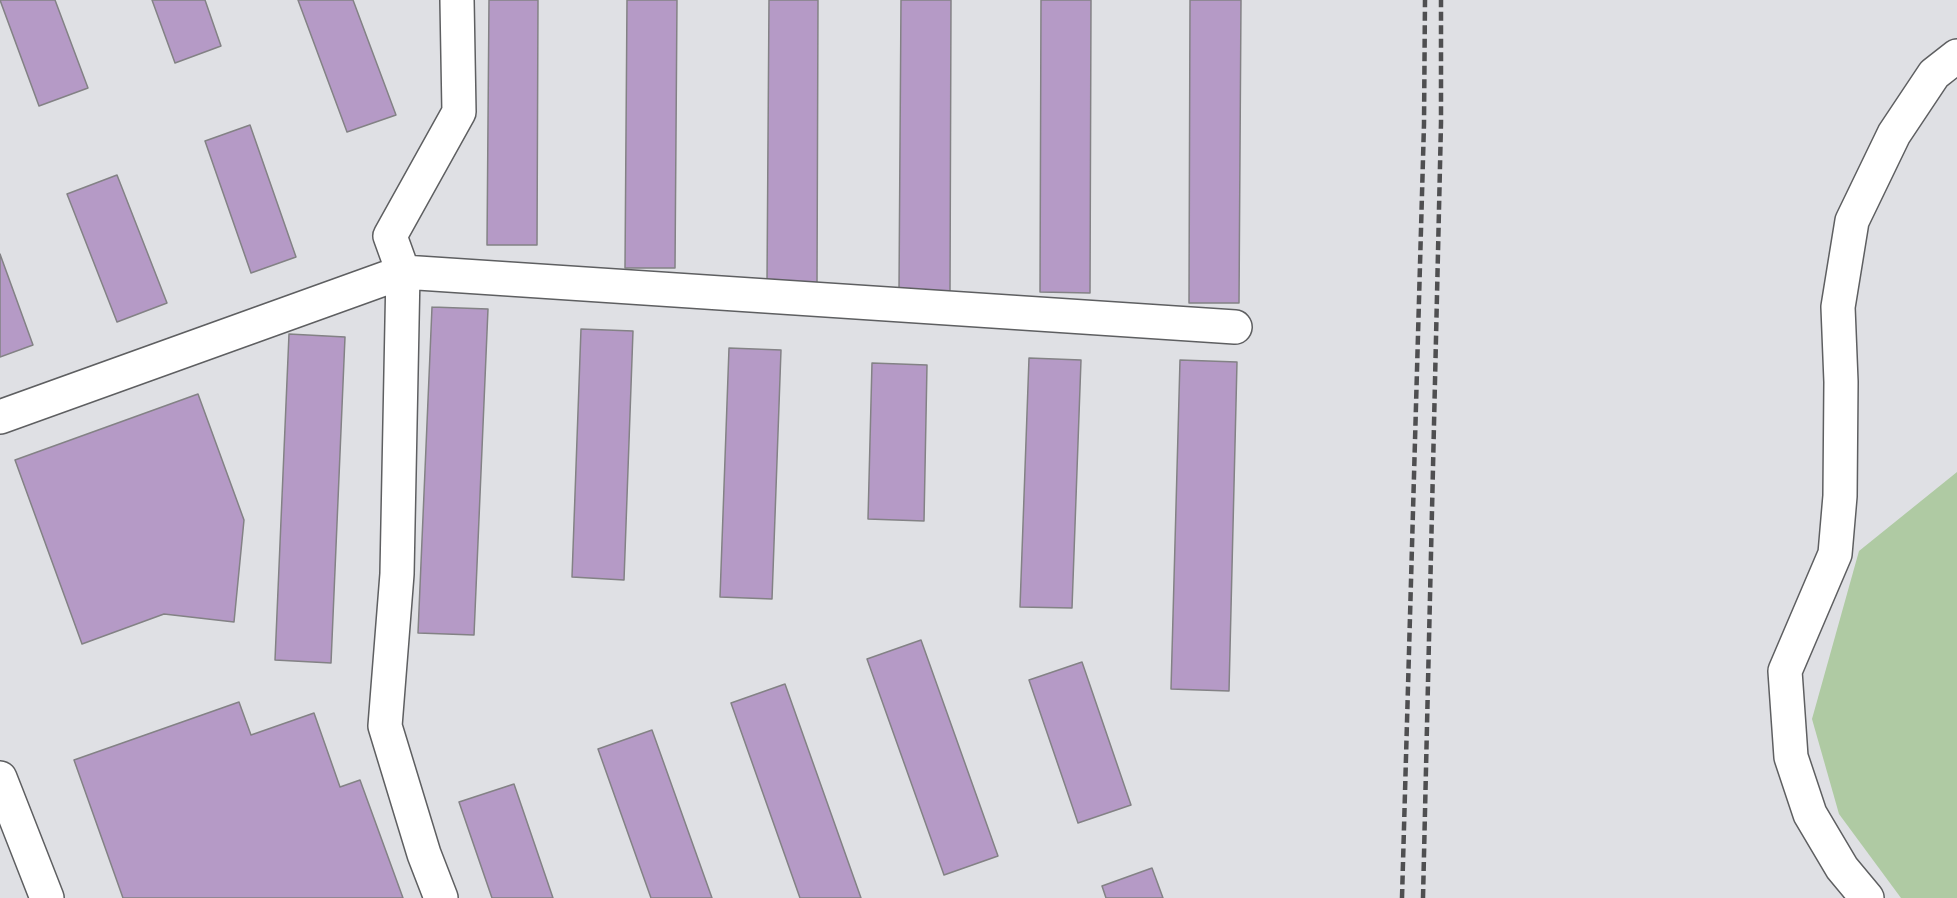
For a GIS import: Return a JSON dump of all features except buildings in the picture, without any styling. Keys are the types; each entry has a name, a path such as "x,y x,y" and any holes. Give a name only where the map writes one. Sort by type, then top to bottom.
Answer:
{"street":[{"path":"441,898 424,854 385,726 397,574 403,272 390,236 459,112 457,0"},
{"path":"1867,898 1842,868 1810,814 1791,757 1785,671 1835,554 1840,484 1841,382 1838,307 1852,221 1894,134 1934,74 1957,56"},
{"path":"0,417 403,272 1235,327"},
{"path":"0,778 47,898"}],"green space":[{"path":"1957,472 1957,898 1901,898 1839,814 1812,719 1859,551"}],"railway":[{"path":"1402,898 1424,124 1425,0"},
{"path":"1423,898 1441,123 1441,0"}]}
